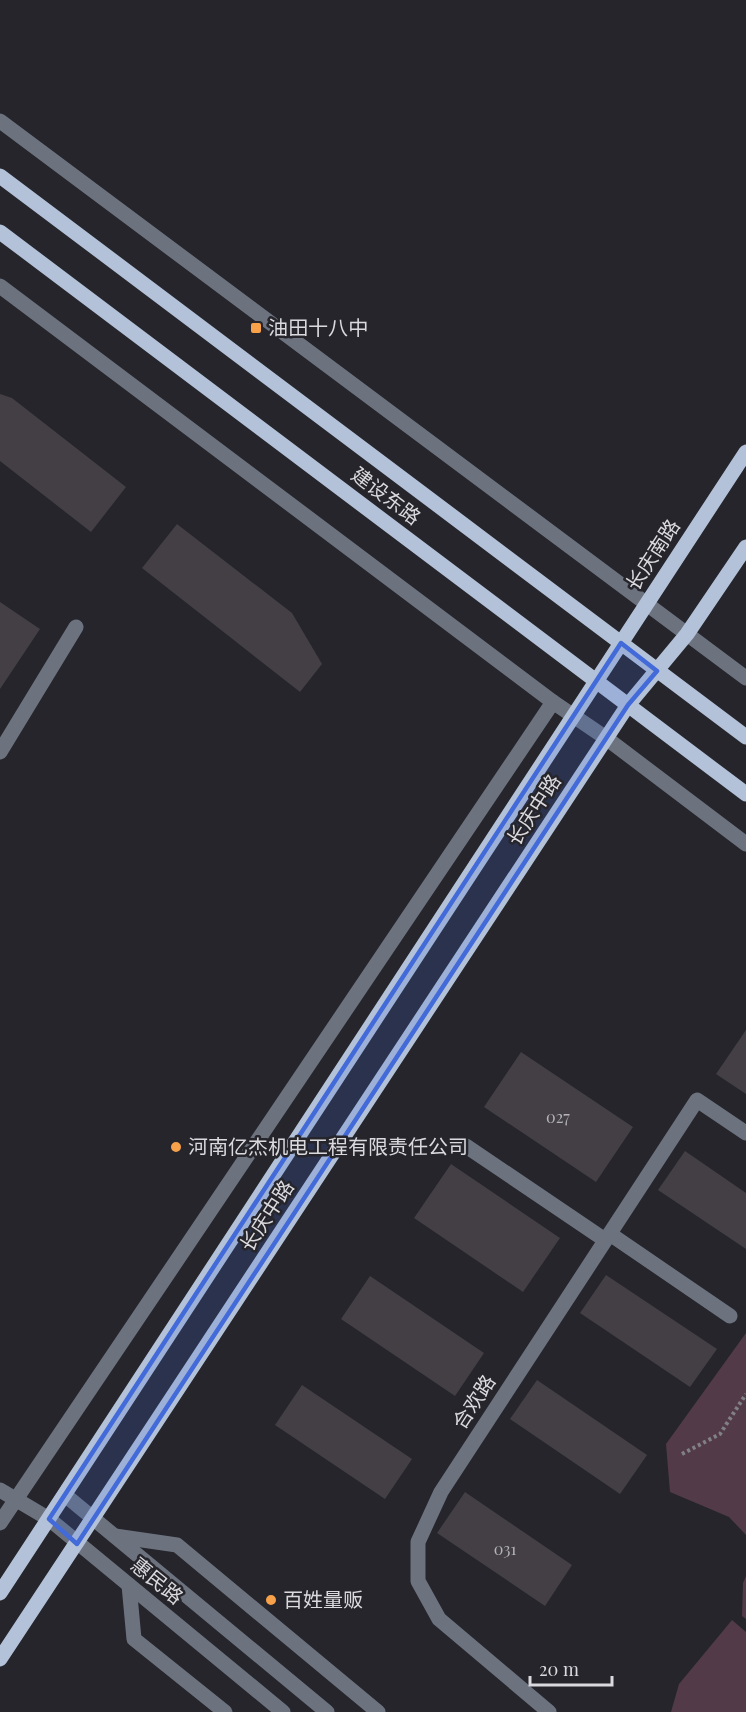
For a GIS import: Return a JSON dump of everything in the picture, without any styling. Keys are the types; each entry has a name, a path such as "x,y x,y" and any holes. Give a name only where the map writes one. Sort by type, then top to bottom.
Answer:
{"main road":[{"name":"建设东路","path":"0,176 746,737"},
{"name":"建设东路","path":"0,232 746,794"},
{"name":"长庆南路","path":"596,681 746,452"},
{"path":"628,705 687,634 746,547"},
{"name":"长庆中路","path":"0,1593 596,681"},
{"name":"长庆中路","path":"0,1659 628,705"}],"street":[{"path":"0,121 746,678"},
{"path":"0,286 553,702 606,738 746,844"},
{"path":"0,752 76,627"},
{"path":"0,1523 553,702"},
{"name":"合欢路","path":"549,1712 439,1619 418,1581 418,1542 441,1492 697,1100 746,1133"},
{"path":"466,1146 730,1316"},
{"name":"惠民路","path":"0,1490 49,1519 283,1712"},
{"name":"惠民路","path":"65,1495 327,1712"},
{"path":"114,1536 177,1545 378,1712"},
{"path":"129,1585 134,1638 225,1712"}],"path":[{"path":"682,1454 720,1434 746,1394"}],"highlighted area":[{"path":"621,643 657,671 628,705 77,1544 49,1519"}],"shaded area":[{"path":"746,1333 746,1535 729,1517 670,1492 666,1444"},
{"path":"746,1576 746,1619 742,1616 743,1583"},
{"path":"732,1620 746,1632 746,1712 671,1712 679,1684"}],"building":[{"path":"0,394 12,398 126,487 91,532 0,461"},
{"path":"177,524 292,613 322,664 300,692 142,568"},
{"path":"0,602 40,629 0,689"},
{"path":"746,1030 746,1094 716,1074"},
{"path":"521,1052 633,1127 596,1182 484,1107"},
{"path":"685,1151 746,1193 746,1249 658,1190"},
{"path":"451,1164 560,1238 523,1292 414,1218"},
{"path":"606,1275 717,1349 690,1387 580,1313"},
{"path":"370,1276 484,1353 455,1396 341,1319"},
{"path":"537,1380 647,1455 620,1494 510,1419"},
{"path":"302,1385 412,1459 385,1499 275,1425"},
{"path":"465,1492 572,1565 545,1606 437,1533"}],"place":[{"name":"油田十八中","path":"256,328"},
{"name":"河南亿杰机电工程有限责任公司","path":"176,1147"},
{"name":"百姓量贩","path":"271,1600"}]}
